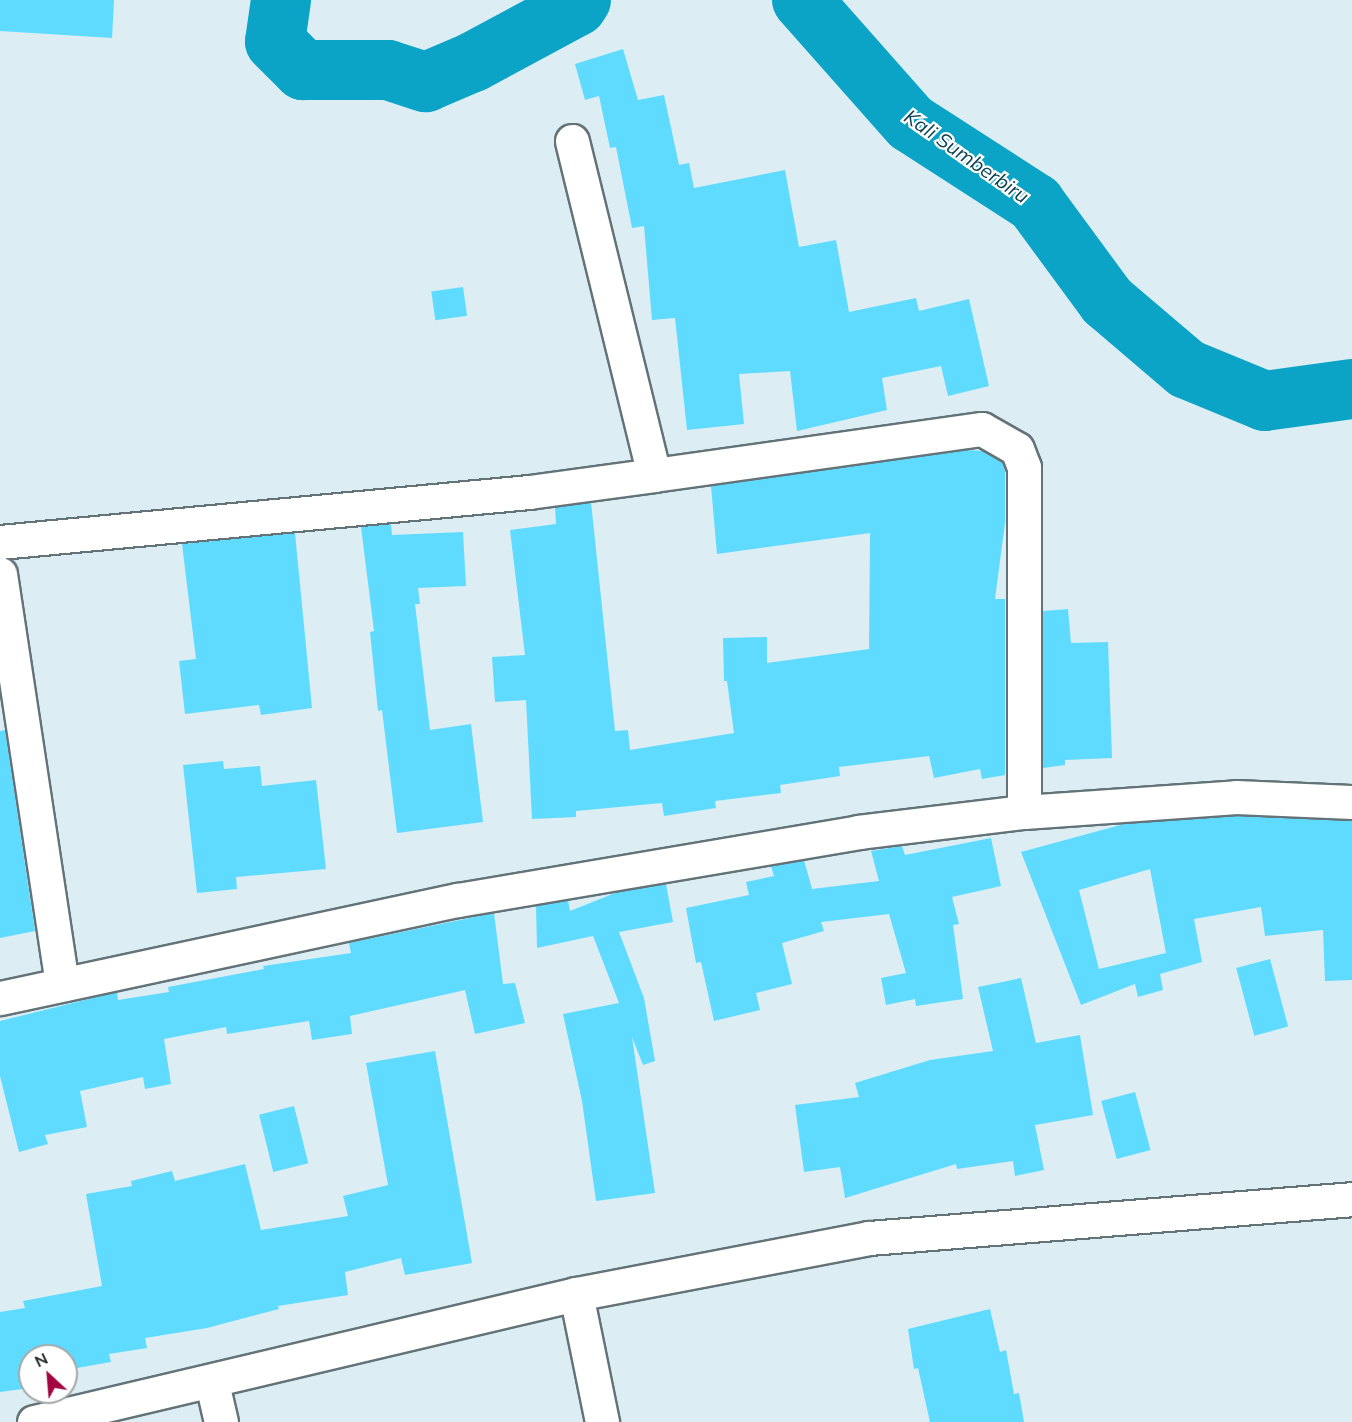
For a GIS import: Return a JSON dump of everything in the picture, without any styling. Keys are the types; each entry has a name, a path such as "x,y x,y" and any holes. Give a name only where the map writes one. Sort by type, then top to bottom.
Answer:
{"street":[{"path":"572,141 654,475"},
{"path":"0,542 530,492 982,429 1017,449 1024,467 1024,812"},
{"path":"0,574 62,984"},
{"path":"0,998 458,900 858,832 1024,812 1236,797 1352,802"},
{"path":"34,1422 212,1383 576,1294 869,1238 1352,1199"},
{"path":"576,1294 602,1422"},
{"path":"212,1383 221,1422"}],"building":[{"path":"0,0 114,0 112,38 0,31"},
{"path":"623,49 638,100 664,95 679,165 689,163 694,188 785,170 799,247 836,240 849,312 916,298 919,311 969,299 989,386 948,396 941,366 882,378 887,410 797,431 790,371 739,374 744,424 687,430 675,318 652,320 644,226 632,228 616,147 610,148 599,96 585,100 575,64"},
{"path":"463,287 467,316 435,320 431,291"},
{"path":"968,450 983,451 1002,462 1005,471 1005,523 995,599 1005,599 1005,775 982,779 980,769 934,778 929,756 839,767 840,776 780,785 781,793 715,801 716,808 664,816 662,803 576,811 576,817 532,819 526,700 495,702 492,657 525,655 510,530 556,524 555,507 591,502 615,731 628,730 630,750 734,733 727,681 724,681 723,638 767,637 767,663 869,649 870,533 717,554 711,486"},
{"path":"391,524 392,535 463,532 466,586 418,588 420,604 415,604 430,730 471,724 483,822 397,833 382,710 378,711 370,632 374,631 361,527"},
{"path":"295,533 312,708 261,715 259,705 185,714 179,661 196,659 182,544"},
{"path":"1068,609 1071,643 1108,642 1112,758 1065,760 1065,765 1043,768 1043,611"},
{"path":"5,730 35,931 0,938 0,731"},
{"path":"223,761 224,769 260,766 262,786 316,780 326,869 236,877 237,889 197,893 183,765"},
{"path":"1235,816 1352,821 1352,980 1325,981 1323,930 1265,936 1261,907 1194,919 1202,962 1160,974 1163,990 1138,997 1135,984 1081,1005 1021,852 1124,824","holes":["1150,869 1166,953 1099,969 1079,890"]},
{"path":"991,838 1001,886 952,897 959,924 953,925 963,999 916,1006 915,999 886,1005 881,978 906,973 889,914 821,922 824,931 782,943 792,984 756,993 760,1010 714,1021 701,962 696,963 686,908 749,895 746,882 774,876 771,866 804,860 812,889 879,881 871,851 902,846 905,855"},
{"path":"666,884 673,922 619,932 644,998 655,1061 643,1065 632,1037 655,1193 596,1201 582,1101 563,1014 619,1003 593,936 537,948 536,906 568,900 570,911 620,891"},
{"path":"494,913 503,984 515,983 525,1023 475,1034 465,990 350,1016 352,1034 312,1040 309,1021 227,1034 226,1027 164,1039 171,1084 145,1089 143,1077 80,1091 87,1127 45,1135 48,1144 19,1152 0,1076 0,1021 117,992 118,1000 169,992 168,987 264,969 263,966 351,953 349,943"},
{"path":"1270,959 1288,1027 1254,1036 1236,968"},
{"path":"1021,978 1036,1043 1080,1035 1093,1115 1035,1125 1044,1170 1015,1176 1013,1161 957,1169 956,1164 845,1198 840,1167 804,1172 795,1105 859,1097 855,1083 930,1060 993,1051 978,987"},
{"path":"435,1051 472,1263 405,1275 401,1258 345,1272 348,1295 278,1306 279,1309 207,1328 145,1338 147,1348 109,1354 111,1362 78,1368 78,1344 18,1344 18,1390 0,1392 0,1312 25,1308 23,1301 102,1286 86,1194 132,1186 131,1181 172,1171 175,1181 245,1164 261,1230 348,1216 343,1196 388,1185 366,1063"},
{"path":"1135,1092 1151,1150 1117,1159 1101,1101"},
{"path":"294,1106 308,1163 273,1172 259,1115"},
{"path":"990,1309 1000,1352 1006,1350 1014,1394 1019,1393 1024,1422 930,1422 918,1368 914,1369 908,1329"}],"waterway":[{"name":"Kali Sumberbiru","path":"281,0 275,42 303,70 388,70 426,82 473,62 577,6 581,0"},
{"name":"Kali Sumberbiru","path":"802,0 911,123 1035,203 1107,301 1187,369 1265,401 1352,389"}]}
